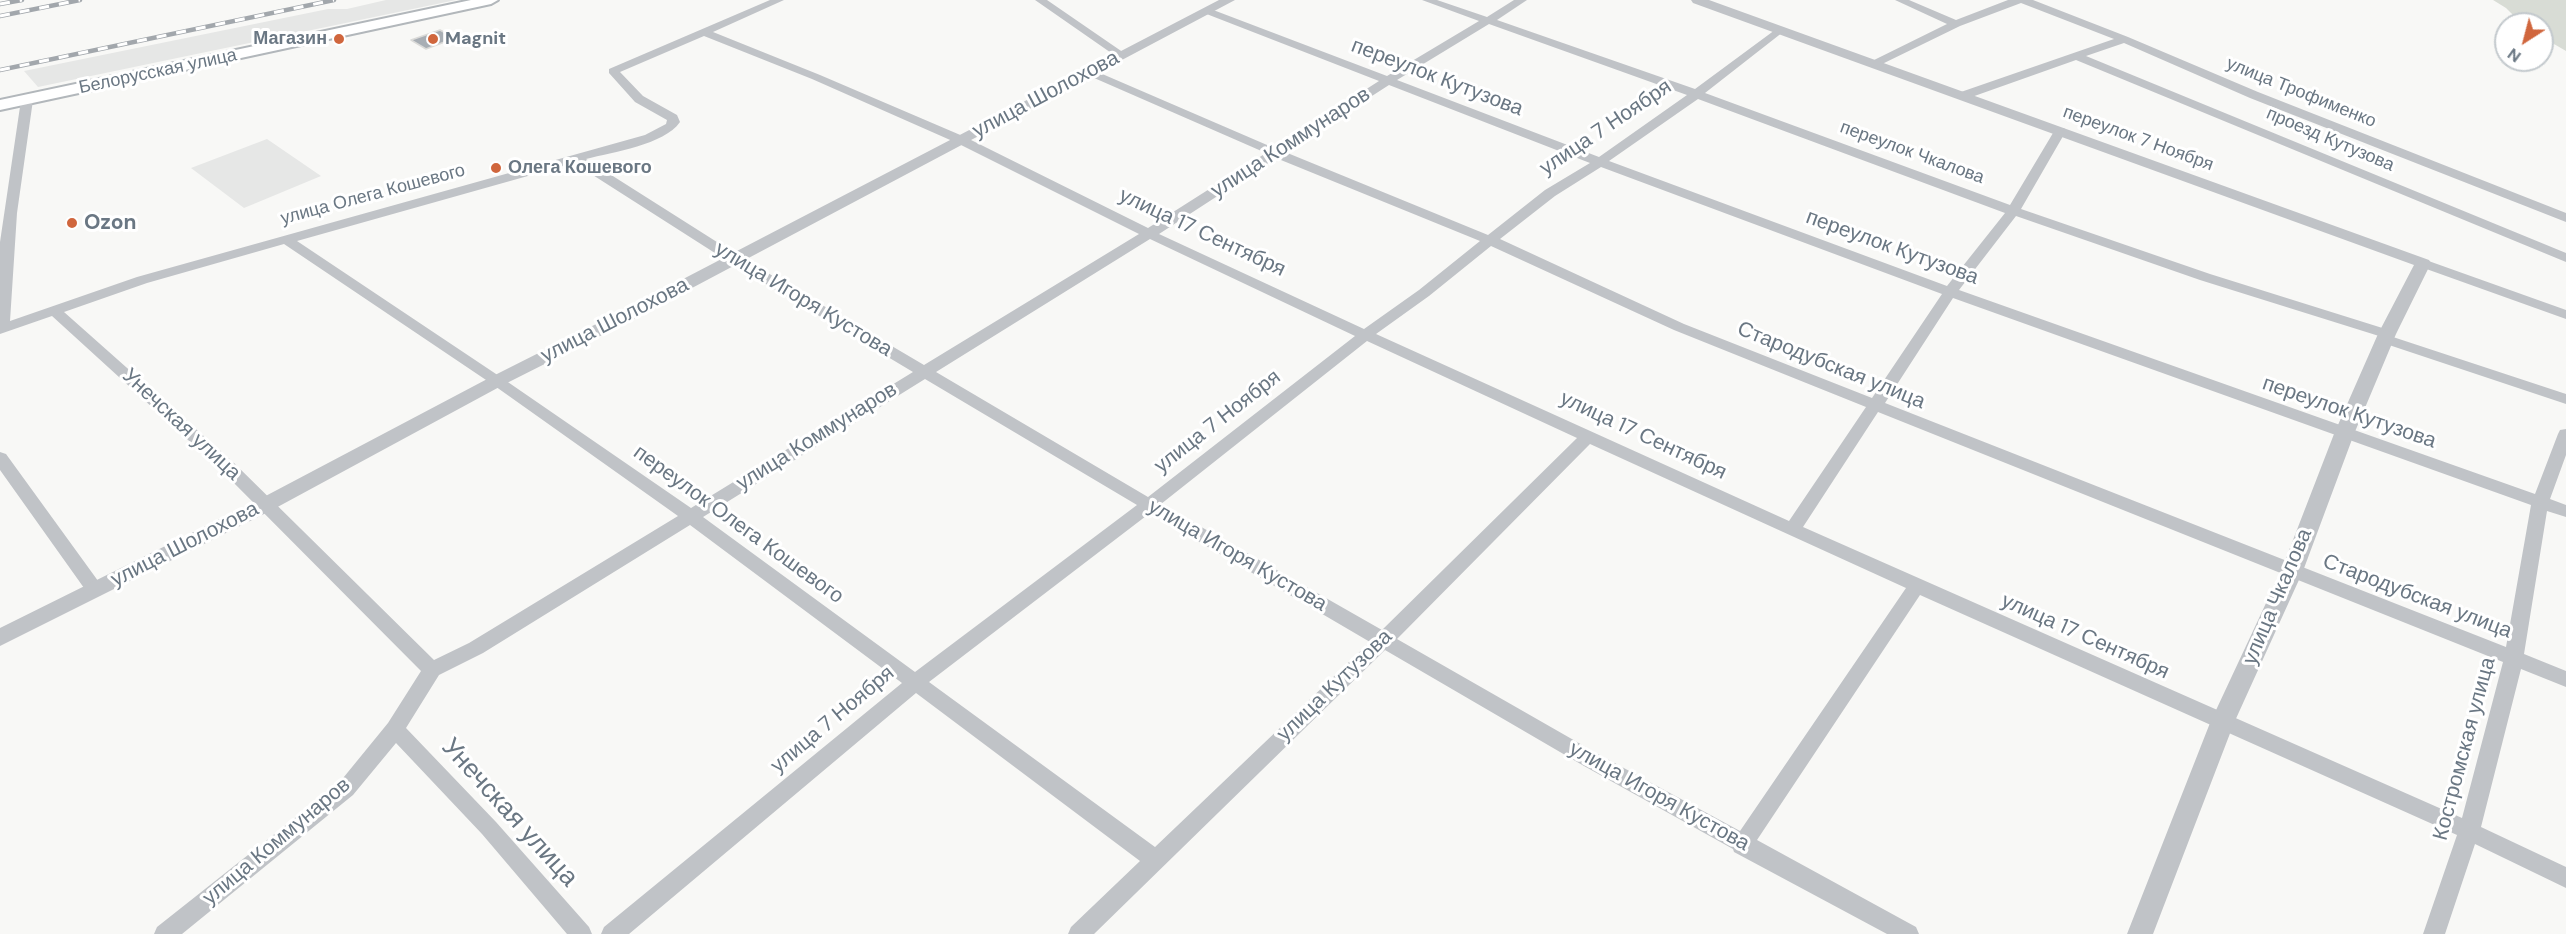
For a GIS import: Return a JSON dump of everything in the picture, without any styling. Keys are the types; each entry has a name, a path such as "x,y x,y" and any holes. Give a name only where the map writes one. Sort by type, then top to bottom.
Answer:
{"main road":[{"name":"Белорусская улица","path":"0,105 491,0"}],"street":[{"name":"улица Олега Кошевого","path":"1,328 142,280 649,138 670,127 674,122 673,118 639,99 613,70 779,0"},
{"path":"1040,0 1121,55"},
{"name":"улица Шолохова","path":"0,638 265,505 497,381 1229,0"},
{"name":"переулок Чкалова","path":"1427,0 1596,57 2013,212 2566,399"},
{"name":"улица Коммунаров","path":"165,934 346,789 395,729 432,670 476,648 921,372 1149,234 1387,81 1521,0"},
{"name":"переулок 7 Ноября","path":"1697,0 2566,315"},
{"path":"1900,0 1956,24"},
{"path":"1874,64 1956,24 2021,0"},
{"name":"улица Трофименко","path":"2021,0 2124,39 2265,99 2566,218"},
{"name":"переулок Кутузова","path":"1208,11 1600,162 1950,292 2344,434 2566,511"},
{"name":"улица 7 Ноября","path":"612,934 916,682 1149,505 1550,193 1600,162 1695,95 1779,30"},
{"name":"улица 17 Сентября","path":"703,32 816,77 961,140 1149,234 1366,335 1589,435 1792,530 2469,831 2566,878"},
{"path":"1962,96 1986,86 2079,57 2124,39"},
{"name":"проезд Кутузова","path":"2079,57 2566,258"},
{"name":"Стародубская улица","path":"1089,72 1275,153 1490,240 1679,327 2566,679"},
{"path":"1,328 17,156 27,100"},
{"path":"1792,530 1950,292 2013,212 2060,131"},
{"name":"улица Игоря Кустова","path":"577,159 734,259 921,372 1012,422 1149,505 1742,845 1908,934"},
{"name":"переулок Олега Кошевого","path":"285,239 497,381 690,516 1156,860"},
{"name":"улица Чкалова","path":"2140,934 2222,723 2292,571 2344,434 2386,337 2424,263"},
{"name":"Унечская улица","path":"54,310 210,451 432,670"},
{"name":"Костромская улица","path":"2434,934 2469,831 2514,658 2540,502 2566,434"},
{"name":"улица Кутузова","path":"1079,934 1384,640 1589,435"},
{"path":"0,458 95,590"},
{"path":"1742,845 1917,586"},
{"name":"Унечская улица","path":"395,729 489,828 581,934"}],"shaded area":[{"path":"386,0 456,0 38,87 24,71 328,9 347,9"},
{"path":"2493,0 2566,0 2566,51 2554,44 2554,12 2510,12"},
{"path":"267,139 321,176 244,208 191,168"}],"building":[{"name":"Magnit","path":"440,30 455,38 426,49 411,40"}],"railway":[{"path":"0,4 22,0"},
{"path":"0,16 80,0"},
{"path":"0,70 334,0"}],"place":[{"name":"Магазин","path":"339,39"},
{"name":"Magnit","path":"433,39"},
{"name":"Олега Кошевого","path":"496,168"},
{"name":"Ozon","path":"72,223"}]}
